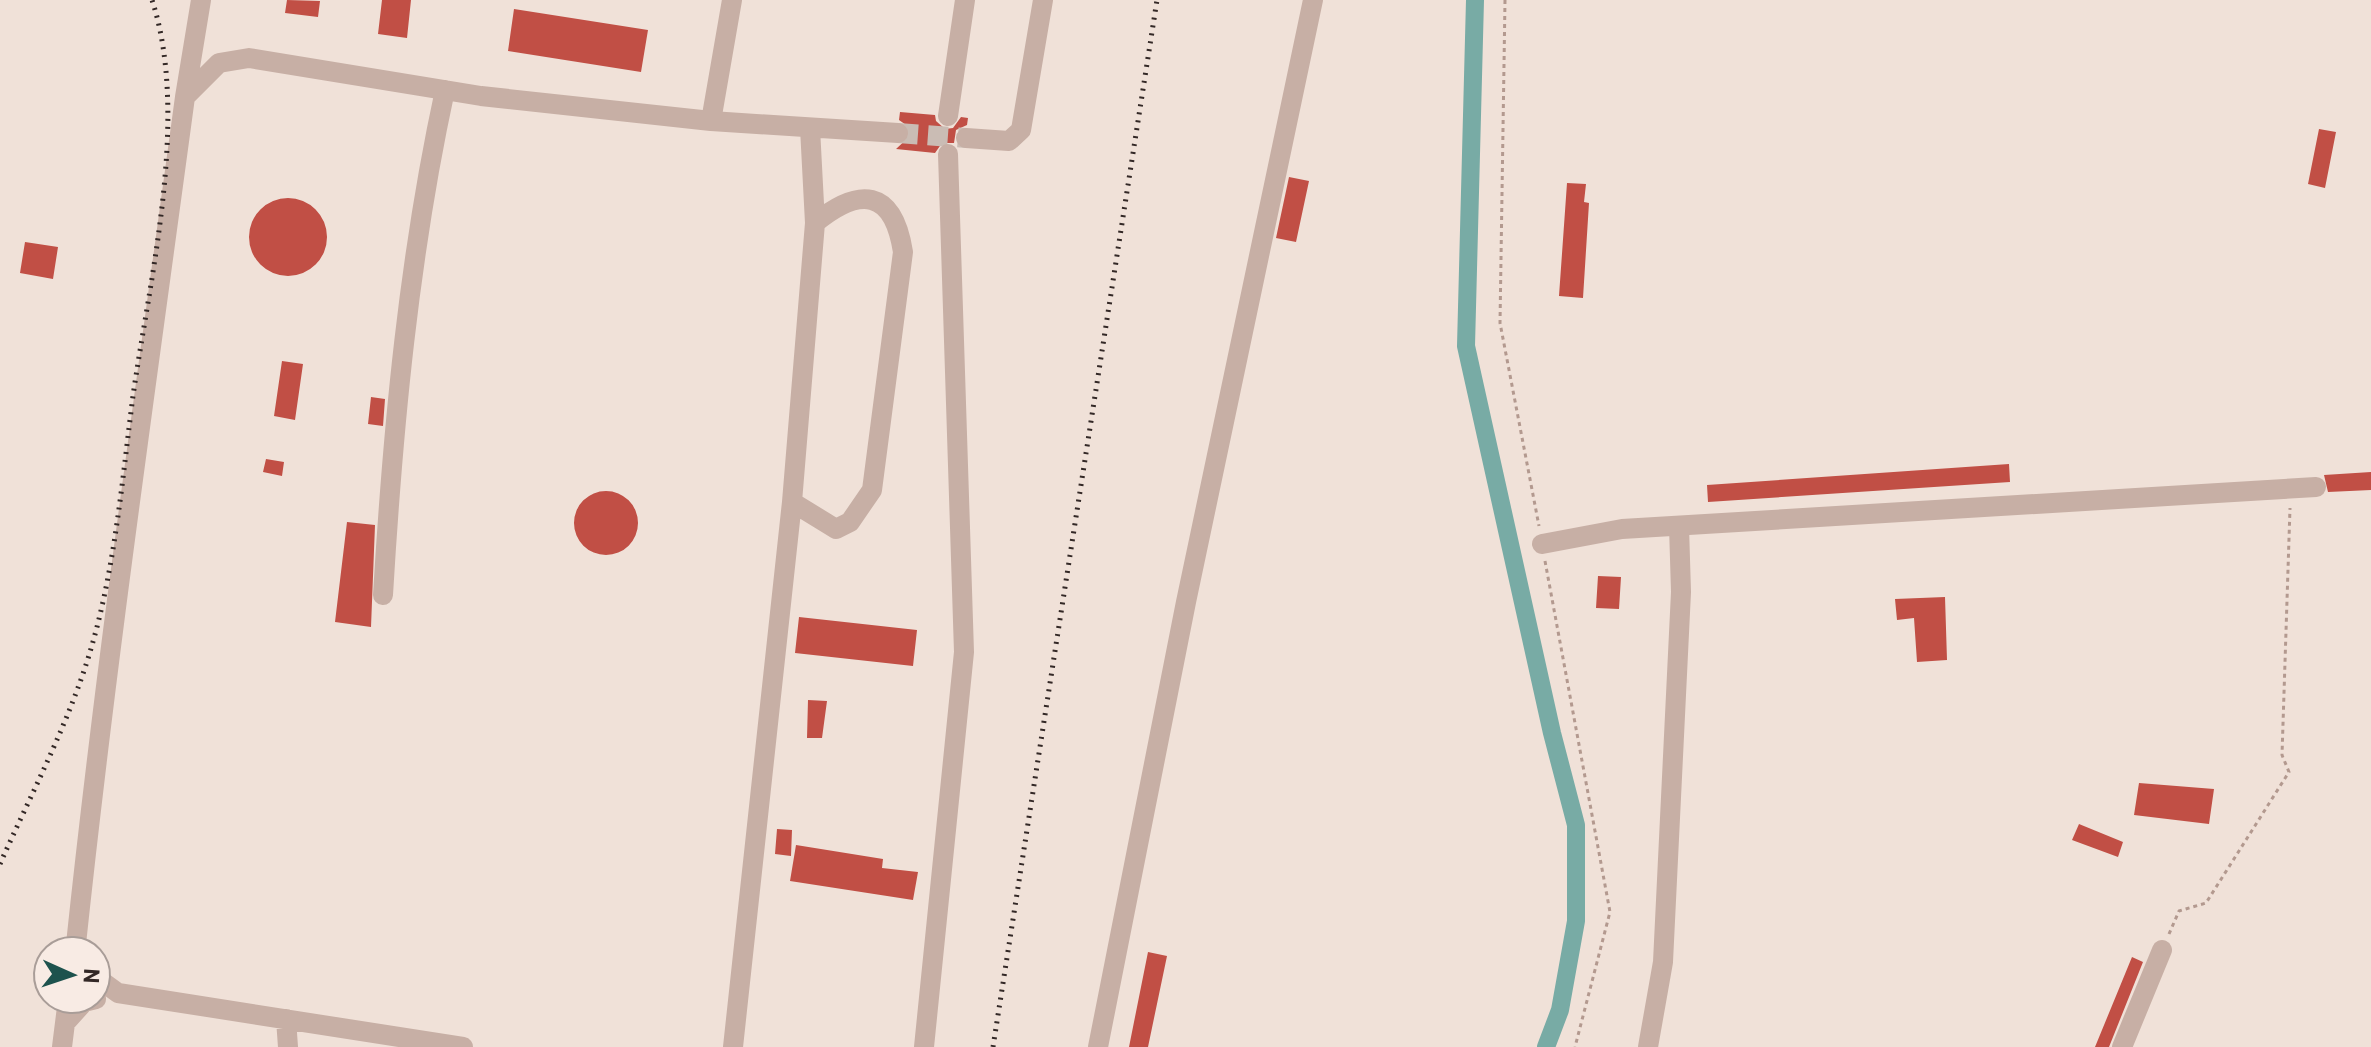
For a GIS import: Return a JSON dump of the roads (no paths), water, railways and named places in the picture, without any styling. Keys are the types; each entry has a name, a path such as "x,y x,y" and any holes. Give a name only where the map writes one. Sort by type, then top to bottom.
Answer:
{"street":[{"path":"78,935 120,574 201,0"},
{"path":"711,121 732,0"},
{"path":"948,116 965,0"},
{"path":"966,138 1009,141 1021,130 1043,0"},
{"path":"1098,1047 1183,617 1313,0"},
{"path":"185,97 219,63 249,58 445,90 711,121 898,133"},
{"path":"383,595 391,472 422,196 445,90"},
{"path":"733,1047 792,502 815,223 810,128"},
{"path":"924,1047 964,652 948,154"},
{"path":"792,502 836,529 850,522 872,490 903,252 894,219 870,200 855,197 839,203 815,223"},
{"path":"1542,544 1622,529 2316,487"},
{"path":"1648,1047 1663,962 1681,592 1679,526"},
{"path":"2122,1047 2162,950"},
{"path":"112,989 118,993"},
{"path":"112,995 118,993 463,1047"},
{"path":"62,1047 66,1015"},
{"path":"65,1023 72,1015"},
{"path":"286,1019 288,1047"}],"waterway":[{"path":"1475,0 1466,346 1552,733 1576,825 1576,921 1560,1010 1546,1047"}],"tunnel":[{"path":"898,133 966,138"}],"railway":[{"path":"0,864 60,733 81,679 99,621 112,557 133,396 157,249 167,145 163,45 152,0"},
{"path":"993,1047 1157,0"}]}
